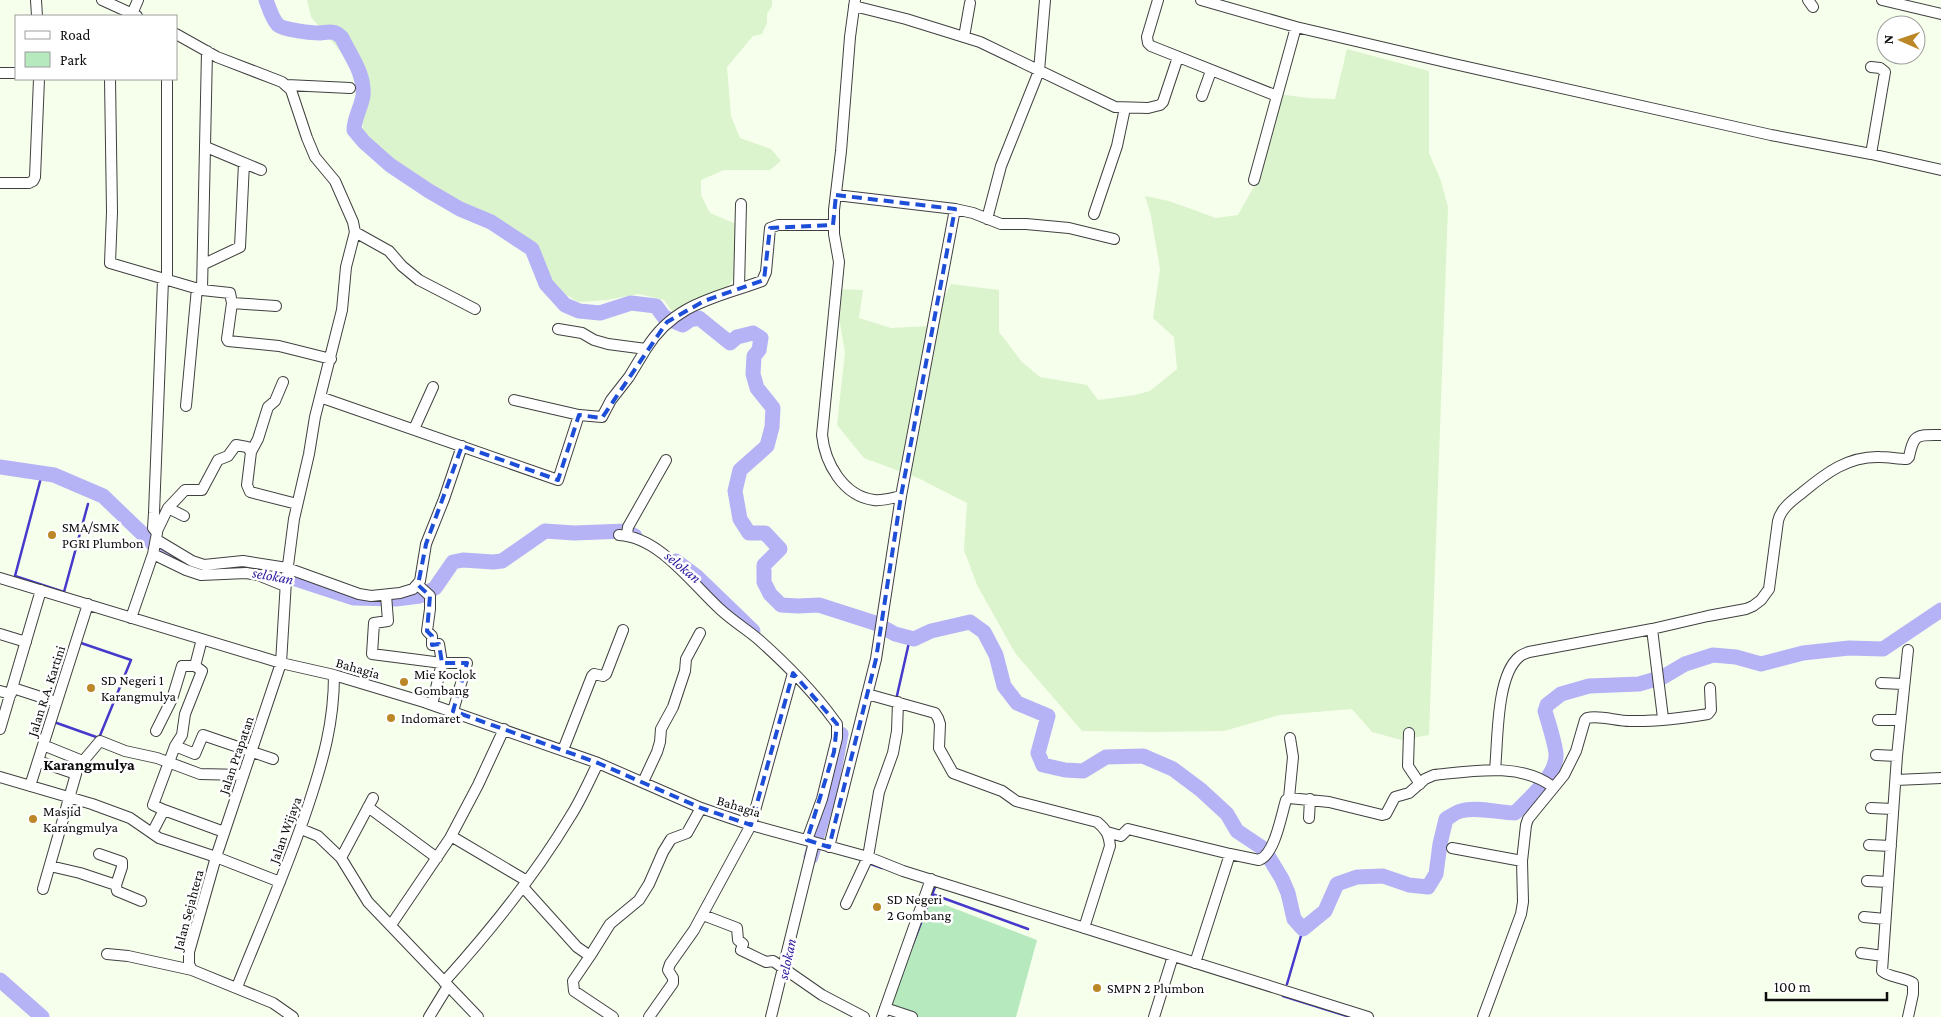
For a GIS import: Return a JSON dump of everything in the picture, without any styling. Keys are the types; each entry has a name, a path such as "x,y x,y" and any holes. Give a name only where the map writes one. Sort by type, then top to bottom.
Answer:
{"street":[{"path":"36,0 37,15"},
{"path":"105,2 135,15 138,0"},
{"path":"987,219 1001,166 1039,70 1045,0"},
{"path":"1158,0 1147,40 1151,46 1277,96"},
{"path":"1201,0 1296,27 1454,64 1771,135 1871,154 1941,170"},
{"path":"1882,0 1941,14"},
{"path":"105,2 110,15"},
{"path":"901,496 874,500 863,497 851,490 832,469 823,446 822,424 838,262 833,225 842,151 854,3 980,42 1108,105 1124,108 1148,108 1160,105 1163,102 1178,57"},
{"path":"964,37 970,3"},
{"path":"1254,180 1296,27"},
{"path":"178,35 229,63 287,85 350,88"},
{"path":"186,406 204,264 207,51"},
{"path":"1871,67 1883,69 1885,72 1871,154"},
{"path":"1202,96 1212,71"},
{"path":"0,74 15,73"},
{"path":"0,183 28,183 34,181 39,80"},
{"path":"110,80 112,212 110,263 200,289 230,293 232,304 228,341 279,346 331,359"},
{"path":"166,80 165,280 155,540 186,570 201,575 246,573 286,577"},
{"path":"287,85 295,96 307,138 315,157 335,182 353,222 355,232 388,251 402,266 420,280 475,309"},
{"path":"1094,214 1117,146 1124,108"},
{"path":"206,147 261,170"},
{"path":"204,264 240,247 244,163"},
{"path":"836,195 955,209 973,213 1001,224 1070,228 1114,239"},
{"path":"739,288 741,204"},
{"path":"771,1017 817,843 867,694 882,627 901,496 955,209"},
{"path":"514,400 600,418 652,338 670,320 704,301 762,281 765,278 770,228 778,225 833,225"},
{"name":"Jalan Prapatan","path":"216,857 281,663 286,577 297,504 320,397 342,310 346,267 355,232"},
{"path":"232,304 276,306"},
{"path":"558,329 582,333 594,340 608,344 646,349"},
{"path":"283,382 275,401 268,407 258,439 251,452 247,485 250,492 297,504"},
{"path":"414,429 433,387"},
{"path":"320,397 558,480 579,415"},
{"path":"1495,770 1502,686 1508,672 1519,656 1529,652 1652,629 1753,606 1761,600 1768,589 1778,521 1781,513 1790,503 1839,465 1878,457 1907,459 1915,438 1919,436 1941,435"},
{"path":"131,618 155,540 168,508 185,490 202,490 218,460 228,456 234,446 246,447 251,452"},
{"path":"155,540 192,561 204,565 244,561 286,577 359,594 386,598 405,592 418,585 422,576 426,544 462,446"},
{"path":"666,460 625,533 675,564 720,610 758,639 793,673 837,724 838,730 834,752 822,799 817,843"},
{"path":"168,508 184,516"},
{"name":"Bahagia","path":"0,578 202,640 281,663 334,675 432,704 598,762 701,808 751,825 817,843 930,883 1084,928 1368,1017"},
{"path":"418,585 430,596 427,630 432,636 432,644 439,644 442,663 432,704"},
{"path":"0,729 41,590"},
{"path":"386,598 388,621 374,623 372,654 442,663 467,663 453,711"},
{"name":"Jalan R.A. Kartini","path":"30,786 41,762 56,702 88,604"},
{"path":"1652,629 1663,718"},
{"path":"563,750 592,676 605,675 623,630"},
{"path":"643,782 657,752 661,729 672,707 685,672 686,658 700,632"},
{"path":"0,634 26,642"},
{"path":"195,666 202,640"},
{"path":"1908,650 1900,720 1882,971 1908,979 1913,983 1913,994 1908,1017"},
{"path":"156,731 172,699 182,666 195,666 202,671 185,714 182,734 175,746 153,805 224,832"},
{"path":"649,1017 673,983 673,978 668,970 670,964 703,915 751,825 793,673"},
{"name":"Jalan Wijaya","path":"237,987 280,882 325,754 330,730 334,675"},
{"path":"1881,682 1903,684"},
{"path":"1289,798 1310,799 1382,815 1386,814 1395,797 1409,793 1425,779 1434,775 1495,770 1519,772 1546,782 1564,775 1587,718 1632,721 1677,718 1711,712 1710,688"},
{"path":"0,691 12,691 56,702"},
{"path":"867,694 935,713 940,724 939,748 953,773 1002,791 1016,801 1097,822 1107,832 1121,836 1128,829 1258,860 1266,855 1286,800 1289,798 1293,757 1290,738"},
{"path":"846,904 865,859 879,792 893,753 896,738 896,701"},
{"path":"1878,720 1900,720"},
{"path":"391,925 452,836 504,729"},
{"path":"1408,733 1408,766 1420,784"},
{"path":"175,746 195,754 202,735 273,760"},
{"path":"46,746 84,760 100,741 125,751 169,762 200,774 243,775"},
{"path":"1876,755 1898,756"},
{"path":"43,889 80,760"},
{"path":"41,762 76,774"},
{"path":"429,1017 446,987 525,884 571,816 598,762"},
{"name":"Jalan Sejahtera","path":"0,777 70,797 130,818 169,843 216,857 189,952 189,964 192,970 273,1003 293,1017"},
{"path":"1896,780 1941,778"},
{"path":"1483,1017 1521,914 1523,902 1522,861 1524,834 1528,819 1546,782"},
{"path":"1308,818 1310,799"},
{"path":"341,858 370,803 437,858"},
{"path":"614,1017 574,991 574,981 610,924 639,900 649,884 662,852 671,839 687,833 701,808"},
{"path":"1871,808 1893,809"},
{"path":"152,833 164,810"},
{"path":"300,829 318,836 341,858 368,902 391,925 471,1015"},
{"path":"1084,928 1110,846 1107,832"},
{"path":"452,836 525,884 578,947 590,956"},
{"path":"1869,845 1891,846"},
{"path":"1452,848 1522,861"},
{"path":"99,854 122,862 116,885 117,891 141,901"},
{"path":"1195,963 1230,854"},
{"path":"216,857 280,882"},
{"path":"50,866 80,873 116,885"},
{"path":"1867,881 1888,882"},
{"path":"912,1017 887,1011 930,883"},
{"path":"703,915 737,928 738,940 743,944 741,950 754,958 766,962 773,961 822,996 864,1017"},
{"path":"1864,917 1885,920"},
{"path":"107,954 128,956 192,970"},
{"path":"1860,954 1883,956"},
{"path":"1154,1017 1173,956"}],"highlighted area":[{"path":"836,195 955,209 901,496 876,659 829,847 807,840 834,752 837,724 793,673 751,825 701,808 598,763 453,711 467,663 442,663 439,644 432,645 432,636 427,631 430,596 418,585 426,544 462,446 558,480 579,415 602,418 667,322 704,301 764,280 770,228 833,225"}],"green space":[{"path":"307,0 772,0 772,6 767,14 767,23 762,34 753,36 727,67 731,116 740,138 771,149 781,161 770,170 724,170 701,180 701,195 710,213 736,224 738,259 733,279 723,294 676,317 664,300 639,294 607,300 578,302 550,285 542,263 529,240 422,182 363,135 360,74 311,17"},
{"path":"1347,49 1429,71 1429,153 1441,181 1448,207 1429,735 1401,740 1372,732 1352,709 1280,715 1224,731 1082,731 1015,653 977,585 964,550 967,503 918,478 864,458 837,425 845,352 837,307 838,289 863,290 859,318 891,328 929,326 951,284 999,290 999,332 1022,362 1040,377 1087,385 1098,400 1150,391 1177,369 1174,337 1153,318 1160,269 1151,216 1145,196 1169,201 1216,218 1238,215 1257,181 1278,94 1335,99"},
{"path":"919,895 1037,940 1016,1017 904,1017 885,1010"}],"waterway":[{"path":"266,0 274,20 281,27 320,33 332,32 342,38 357,66 362,80 363,96 354,130 364,142 390,165 429,191 460,209 491,222 532,249 546,284 565,305 579,311 600,313 631,303 656,306 664,317 683,325 690,320 699,318 730,343 737,337 753,333 761,338 759,350 754,356 753,374 757,388 773,408 772,427 767,446 740,470 735,491 740,519 749,533 765,533 780,549 764,565 764,582 770,594 781,605 819,605 875,623 895,634 914,639 931,631 970,622 984,632 996,655 1004,686 1017,703 1048,716 1038,753 1043,765 1065,770 1083,771 1106,757 1143,756 1173,769 1201,790 1227,814 1237,831 1264,849 1282,879 1288,893 1294,919 1303,929 1325,911 1337,884 1357,877 1383,876 1409,885 1428,887 1436,874 1446,819 1455,813 1474,809 1515,813 1542,786 1552,770 1556,753 1545,711 1547,705 1561,694 1589,686 1639,684 1663,677 1685,664 1713,655 1736,657 1761,664 1803,653 1849,648 1883,649 1941,610"},
{"path":"0,467 54,475 103,496 152,543 198,572"},
{"path":"42,474 15,576 64,592"},
{"path":"64,592 88,504"},
{"name":"selokan","path":"243,570 275,573 354,598 396,599 420,596 435,588 453,562 463,560 502,561 545,531 574,533 626,531 635,536"},
{"name":"selokan","path":"676,561 696,576 753,631"},
{"path":"896,700 910,638"},
{"path":"81,643 131,660 99,738"},
{"path":"54,722 99,738"},
{"name":"selokan","path":"811,857 831,788 841,734"},
{"path":"868,863 882,868"},
{"path":"912,946 935,887 932,886"},
{"path":"932,894 1028,929"},
{"path":"1287,984 1303,929"},
{"path":"0,980 42,1017"},
{"path":"1283,996 1350,1017"}],"place":[{"name":"SMA/SMK PGRI Plumbon","path":"52,535"},
{"name":"Mie Koclok Gombang","path":"404,682"},
{"name":"SD Negeri 1 Karangmulya","path":"91,688"},
{"name":"Indomaret","path":"391,718"},
{"name":"Masjid Karangmulya","path":"33,819"},
{"name":"SD Negeri 2 Gombang","path":"877,907"},
{"name":"SMPN 2 Plumbon","path":"1097,988"}],"district":[{"name":"Karangmulya","path":"89,764"}]}
